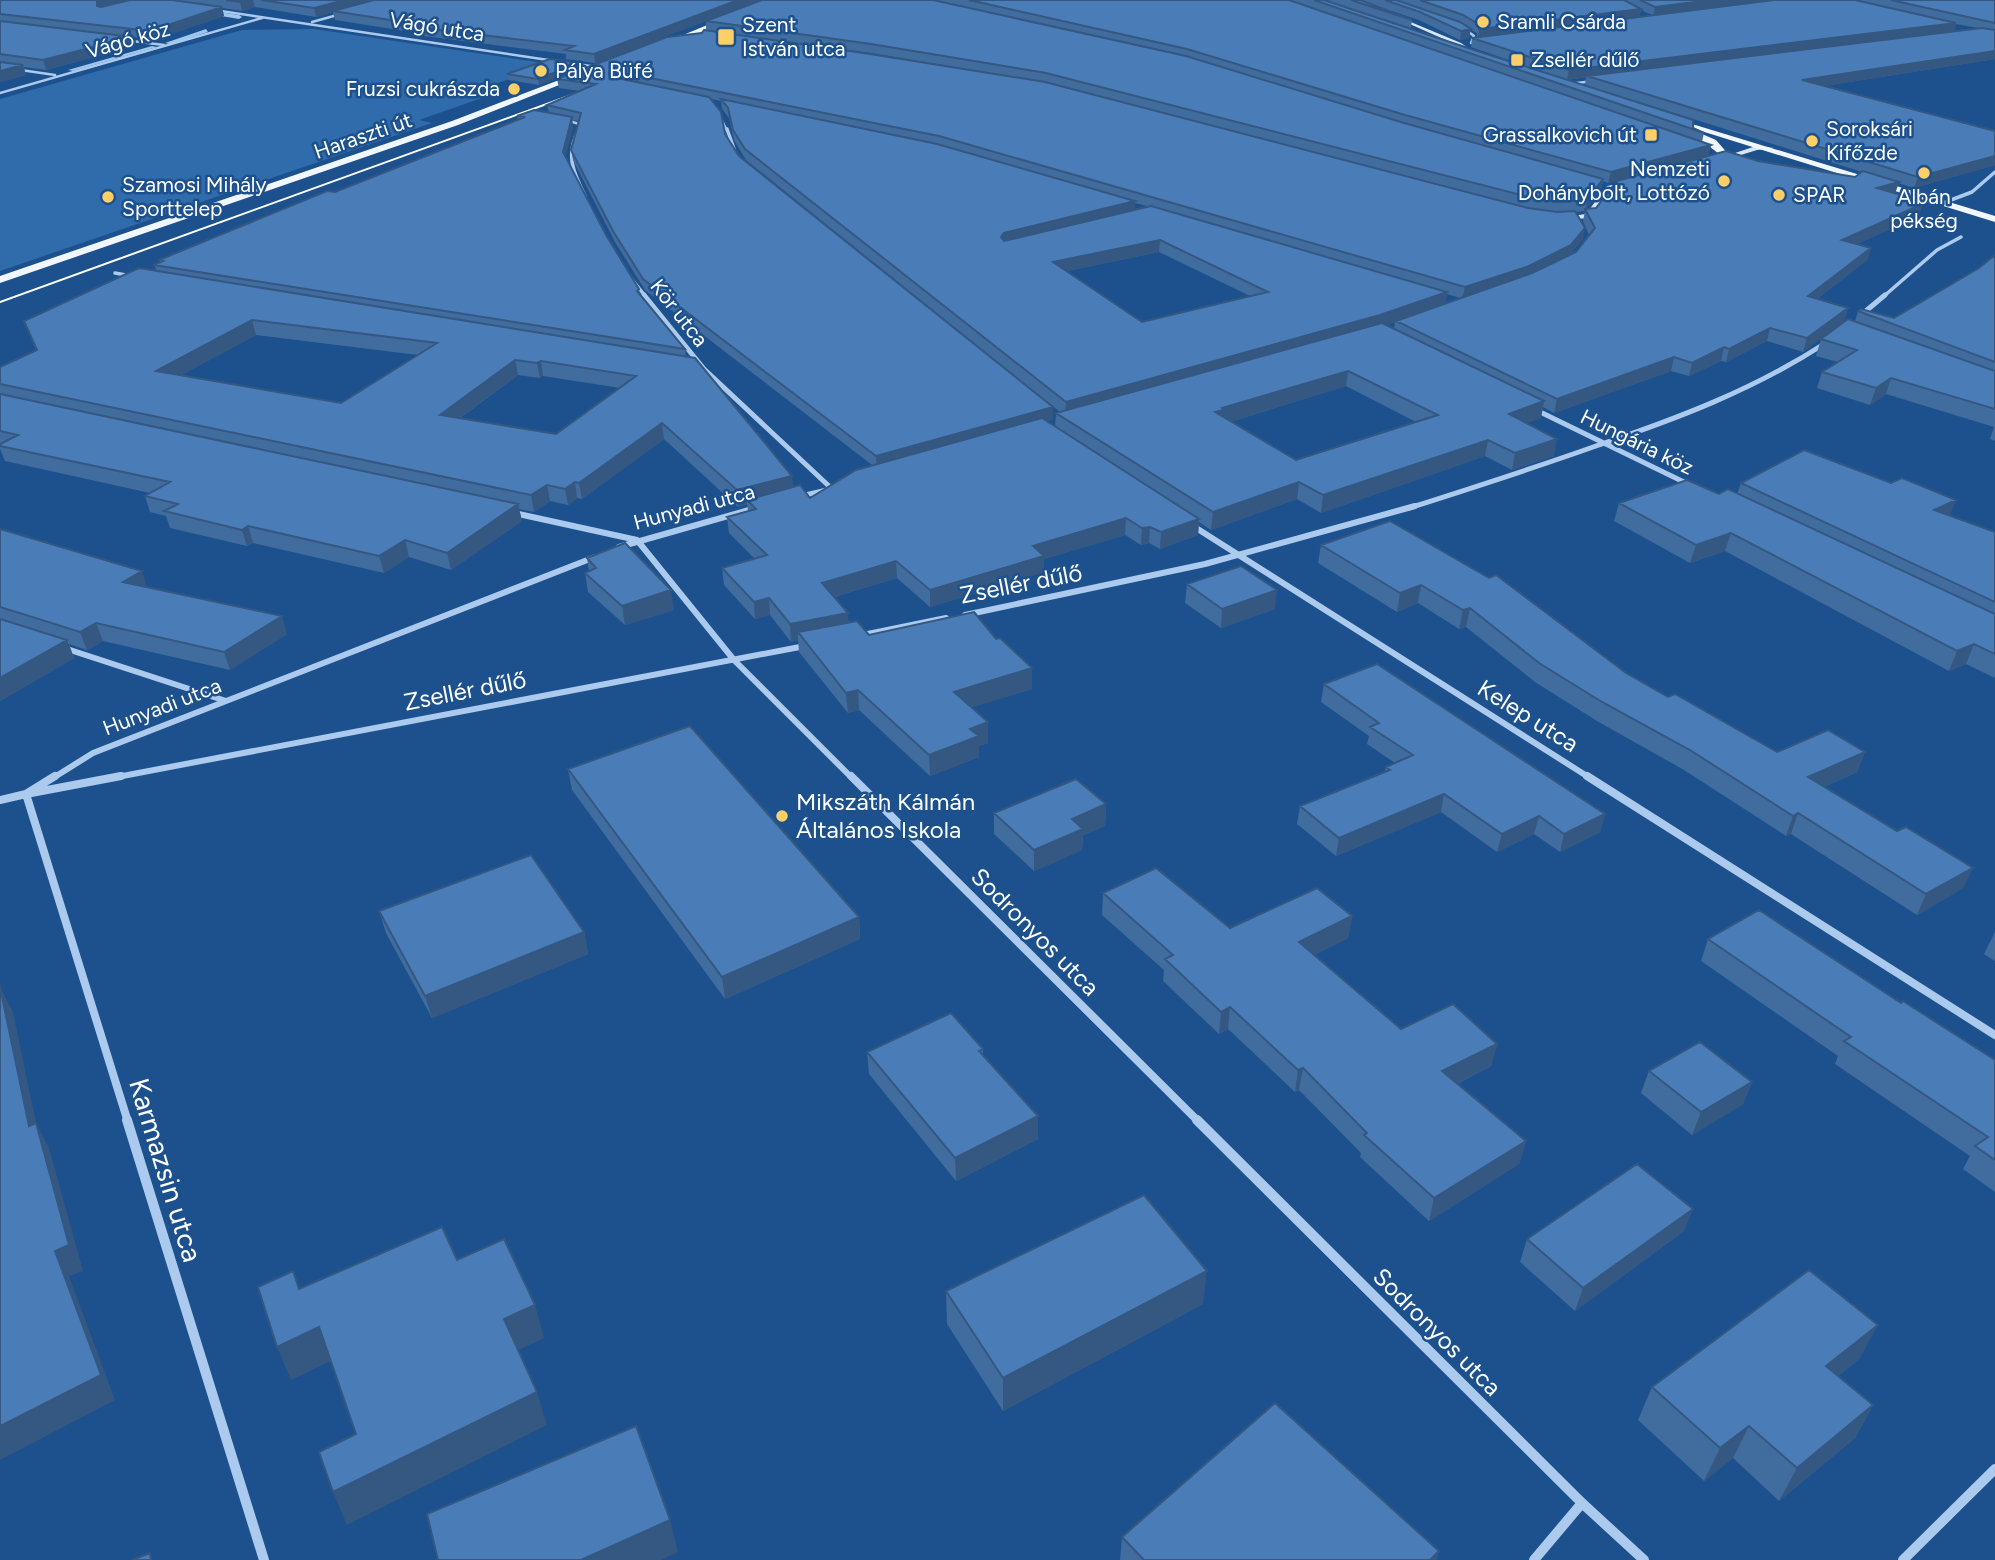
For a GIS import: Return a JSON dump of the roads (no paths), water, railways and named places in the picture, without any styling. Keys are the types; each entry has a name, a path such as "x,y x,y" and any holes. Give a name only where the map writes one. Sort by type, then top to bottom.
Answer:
{"main road":[{"path":"658,47 774,0"},
{"path":"1425,39 1489,60"},
{"name":"Haraszti út","path":"0,280 455,122 611,64"},
{"path":"1563,85 1589,93"},
{"path":"1748,164 1726,158 1713,142 1665,119 1771,148 1995,219"},
{"path":"1828,179 1903,190"}],"street":[{"name":"Vágó utca","path":"201,8 600,68"},
{"path":"308,23 345,13"},
{"path":"1394,16 1459,44 1476,56"},
{"name":"Vágó köz","path":"0,93 264,17"},
{"path":"671,42 708,37 693,33"},
{"path":"119,39 169,45"},
{"path":"1459,44 1485,41"},
{"path":"0,67 59,76"},
{"path":"1563,85 1604,79"},
{"path":"726,106 712,104 726,120 730,142 736,153"},
{"path":"555,118 579,124 568,160 590,206"},
{"path":"1703,164 1770,152 1771,148"},
{"path":"1705,150 1726,158"},
{"path":"1943,203 1962,198 1982,187 1995,172"},
{"path":"1597,184 1610,188 1633,182"},
{"path":"1555,218 1588,216 1610,188"},
{"path":"1576,218 1582,229"},
{"path":"1854,321 1937,250 1961,237"},
{"name":"Kör utca","path":"625,267 704,369 831,488"},
{"path":"115,273 142,278"},
{"name":"Zsellér dűlő","path":"843,639 1060,596 1240,556 1484,485 1742,392 1801,360 1833,337"},
{"path":"690,367 704,369"},
{"name":"Hungária köz","path":"1529,407 1701,491"},
{"name":"Hunyadi utca","path":"792,499 845,485"},
{"name":"Hunyadi utca","path":"612,550 637,540 766,506"},
{"path":"501,510 637,540"},
{"name":"Kelep utca","path":"1182,519 1995,1035"},
{"name":"Sodronyos utca","path":"637,540 734,660 1582,1503 1644,1560"},
{"name":"Hunyadi utca","path":"0,800 26,794 93,753 600,555"},
{"path":"50,644 227,701"},
{"name":"Zsellér dűlő","path":"26,794 816,644"},
{"name":"Karmazsin utca","path":"26,794 264,1560"},
{"path":"1903,1560 1995,1469"},
{"path":"1534,1560 1582,1503"}],"lane":[{"path":"1460,27 1474,36 1471,43"}],"waterway":[{"path":"205,12 239,17"},
{"path":"168,43 206,31"},
{"path":"71,70 154,47"}],"tram line":[{"path":"0,302 577,93"}],"place":[{"name":"Sramli Csárda","path":"1483,22"},
{"name":"Szent István utca","path":"726,37"},
{"name":"Zsellér dűlő","path":"1517,60"},
{"name":"Pálya Büfé","path":"541,71"},
{"name":"Fruzsi cukrászda","path":"514,89"},
{"name":"Grassalkovich út","path":"1651,135"},
{"name":"Soroksári Kifőzde","path":"1812,141"},
{"name":"Albán pékség","path":"1924,173"},
{"name":"Nemzeti Dohánybolt, Lottózó","path":"1724,181"},
{"name":"SPAR","path":"1779,195"},
{"name":"Szamosi Mihály Sporttelep","path":"108,197"},
{"name":"Mikszáth Kálmán Általános Iskola","path":"782,816"}]}
